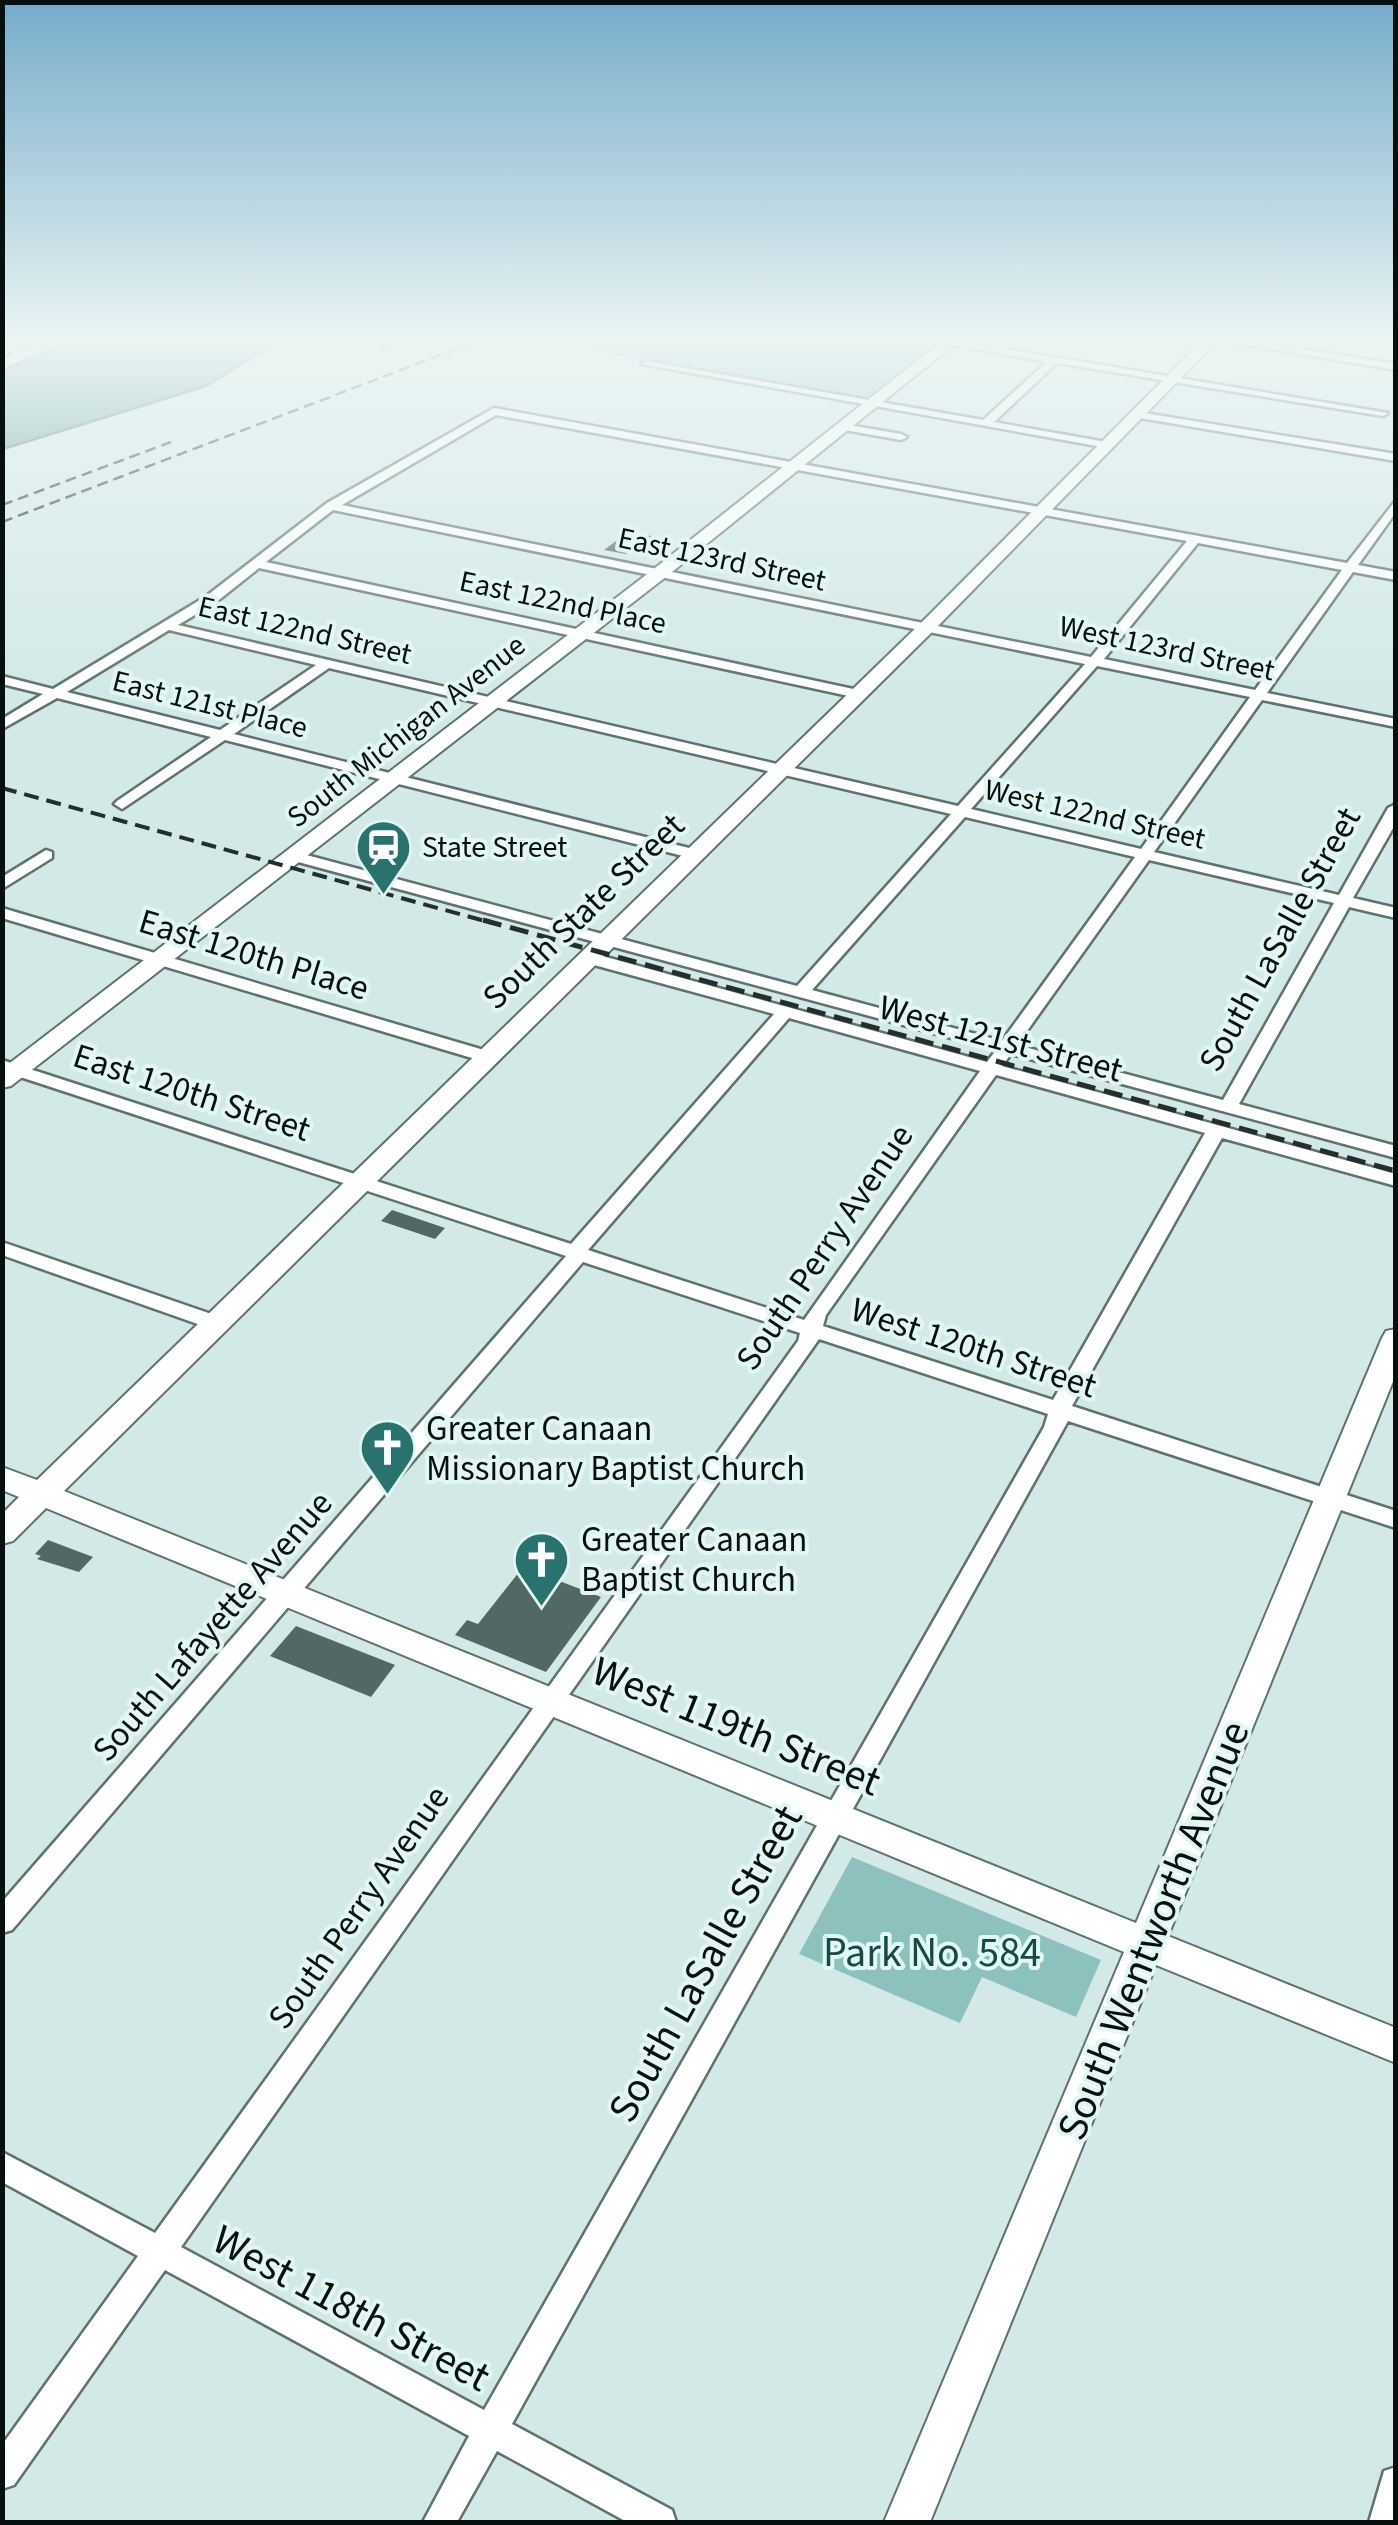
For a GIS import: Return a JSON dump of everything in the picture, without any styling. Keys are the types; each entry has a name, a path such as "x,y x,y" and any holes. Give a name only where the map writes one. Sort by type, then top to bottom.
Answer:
{"street":[{"path":"2,725 210,600 331,506 417,456"},
{"path":"739,456 1396,576"},
{"name":"South Michigan Avenue","path":"7,1072 159,960 807,456"},
{"name":"South State Street","path":"2,1532 1097,456"},
{"name":"South Perry Avenue","path":"2,2473 806,1344 814,1317 1396,503"},
{"name":"East 123rd Street","path":"331,506 927,627"},
{"path":"801,992 1194,539"},
{"name":"East 122nd Place","path":"256,564 858,694"},
{"name":"East 122nd Street","path":"167,626 782,769"},
{"name":"West 123rd Street","path":"927,627 1396,724"},
{"path":"122,804 326,664"},
{"name":"East 121st Place","path":"2,680 695,854"},
{"name":"West 122nd Street","path":"782,769 1396,914"},
{"name":"South LaSalle Street","path":"1228,1107 1396,808"},
{"path":"2,884 46,855"},
{"name":"West 121st Street","path":"294,856 1396,1152"},
{"name":"East 120th Place","path":"2,914 488,1057"},
{"name":"West 121st Street","path":"589,958 1396,1180"},
{"name":"South Lafayette Avenue","path":"2,1922 572,1266 582,1242 784,1012"},
{"name":"East 120th Street","path":"7,1072 362,1181"},
{"name":"South LaSalle Street","path":"440,2522 1057,1423 1216,1131"},
{"name":"West 120th Street","path":"362,1181 1396,1520"},
{"path":"2,1248 216,1323"},
{"name":"South Wentworth Avenue","path":"907,2522 1396,1338"},
{"name":"West 119th Street","path":"2,1478 1396,2046"},
{"name":"West 118th Street","path":"2,2166 660,2522"},
{"path":"1385,2522 1396,2484"}],"green space":[{"name":"Park No. 584","path":"852,1857 1101,1960 1076,2017 982,1977 960,2023 799,1954"}],"building":[{"path":"628,532 651,536 650,540 626,554 604,550"},
{"path":"392,1210 445,1228 435,1239 381,1221"},
{"path":"48,1540 93,1557 79,1572 37,1559 41,1556 35,1554"},
{"name":"Greater Canaan Baptist Church","path":"523,1567 601,1597 546,1672 455,1635 467,1620 478,1624"},
{"path":"296,1626 395,1665 371,1697 270,1656"}],"railway":[{"path":"2,505 134,456"},
{"path":"2,522 176,456"},
{"path":"2,788 492,923"},
{"path":"483,920 1396,1171"}],"place":[{"name":"State Street","path":"383,896"},
{"name":"Greater Canaan Missionary Baptist Church","path":"387,1497"},
{"name":"Greater Canaan Baptist Church","path":"542,1608"}]}
